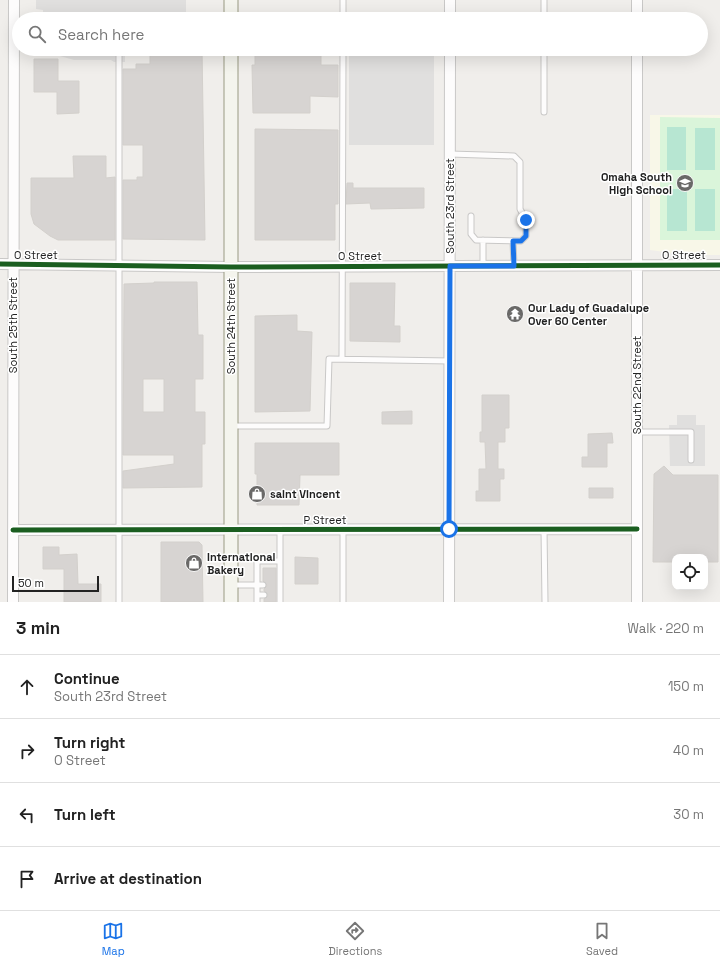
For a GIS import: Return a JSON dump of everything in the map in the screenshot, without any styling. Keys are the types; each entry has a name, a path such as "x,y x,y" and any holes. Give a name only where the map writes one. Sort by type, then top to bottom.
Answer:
{"main road":[{"path":"231,0 231,12"},
{"name":"South 24th Street","path":"231,56 231,602"}],"street":[{"name":"South 25th Street","path":"14,0 14,12"},
{"path":"450,0 450,12"},
{"path":"636,0 637,12"},
{"name":"South 25th Street","path":"13,602 14,56"},
{"name":"South 23rd Street","path":"449,602 450,56"},
{"name":"South 22nd Street","path":"636,602 637,56"},
{"name":"O Street","path":"0,264 231,267 720,265"},
{"name":"P Street","path":"13,530 637,529"}],"lane":[{"path":"343,0 343,12"},
{"path":"544,0 544,12"},
{"path":"119,56 119,602"},
{"path":"342,56 342,359"},
{"path":"544,56 544,112"},
{"path":"450,154 514,156 520,162 520,208 526,220 526,236 521,241 476,240 470,234 470,216"},
{"path":"483,240 483,266"},
{"path":"513,241 514,266"},
{"path":"231,426 327,426 329,359 450,361"},
{"path":"637,432 690,432 691,460"},
{"path":"544,529 545,602"},
{"path":"280,530 280,561 278,574 278,595 280,602"},
{"path":"343,530 343,602"},
{"path":"257,602 257,585 260,574 257,561 280,561"},
{"path":"231,585 263,585"},
{"path":"257,595 264,595"}],"shaded area":[{"path":"36,0 186,0 186,12 43,12 43,10 36,9"},
{"path":"60,56 125,56 125,62 114,62 111,60 74,60"},
{"path":"349,56 434,56 434,145 349,145"},
{"name":"Omaha South High School","path":"650,115 720,115 720,255 688,255 650,250"},
{"path":"677,415 696,415 696,425 705,425 705,466 670,466 669,425 677,425"}],"green space":[{"name":"Omaha South High School","path":"660,117 720,118 720,240 660,240"},
{"path":"667,127 686,127 686,170 667,170"},
{"path":"695,128 715,128 715,170 695,170"},
{"path":"667,189 687,189 687,231 667,231"},
{"path":"695,189 715,189 715,231 695,231"}],"building":[{"path":"150,56 202,56 205,240 123,239 123,180 137,180 137,177 143,177 143,145 123,145 123,69 136,69 136,64 150,64"},
{"path":"255,56 321,56 321,65 338,65 338,97 310,96 310,113 253,113 252,65 255,65"},
{"path":"34,59 58,59 58,81 79,81 79,113 57,114 57,92 34,92"},
{"path":"255,129 338,130 338,204 335,204 335,240 255,240"},
{"path":"73,156 106,156 106,178 115,177 115,240 58,240 34,224 31,214 31,178 74,178"},
{"path":"347,183 353,183 353,188 424,188 424,208 371,209 370,203 346,204"},
{"path":"197,282 198,335 203,335 203,379 195,379 195,412 205,412 205,444 202,444 202,487 123,488 123,471 174,464 174,455 123,455 124,284","holes":["143,379 164,379 164,412 143,412"]},
{"path":"350,283 395,283 394,326 400,326 400,342 350,341"},
{"path":"297,315 297,331 312,332 310,411 255,412 255,316"},
{"path":"482,395 509,395 509,428 505,428 505,442 498,442 498,469 504,469 504,479 500,479 500,501 476,501 476,491 479,491 479,469 486,469 485,442 480,442 480,432 482,432"},
{"path":"412,411 412,424 382,424 382,412"},
{"path":"612,433 613,443 607,443 607,467 582,467 582,457 588,457 588,434"},
{"path":"255,443 339,443 339,475 300,475 299,505 257,505"},
{"path":"664,466 673,475 718,475 718,562 708,562 708,554 672,554 672,562 653,562 654,474"},
{"path":"589,488 613,488 613,498 589,498"},
{"path":"161,542 199,542 202,545 203,602 161,602"},
{"path":"43,547 59,547 59,555 77,554 78,584 101,584 101,602 64,602 64,569 43,569"},
{"path":"295,557 318,558 318,584 295,584"},
{"path":"263,568 276,568 276,602 264,602 264,599 268,595 264,591 267,585 263,581"}],"cycle path":[{"path":"0,264 231,267 720,265"},
{"path":"13,530 637,529"}],"place":[{"name":"Omaha South High School","path":"685,183"},
{"name":"Our Lady of Guadalupe Over 60 Center","path":"515,314"},
{"name":"saint Vincent","path":"257,494"},
{"name":"International Bakery","path":"194,563"}],"route":[{"path":"449,529 450,266 514,266 513,241 521,241 526,236 526,220"}]}
